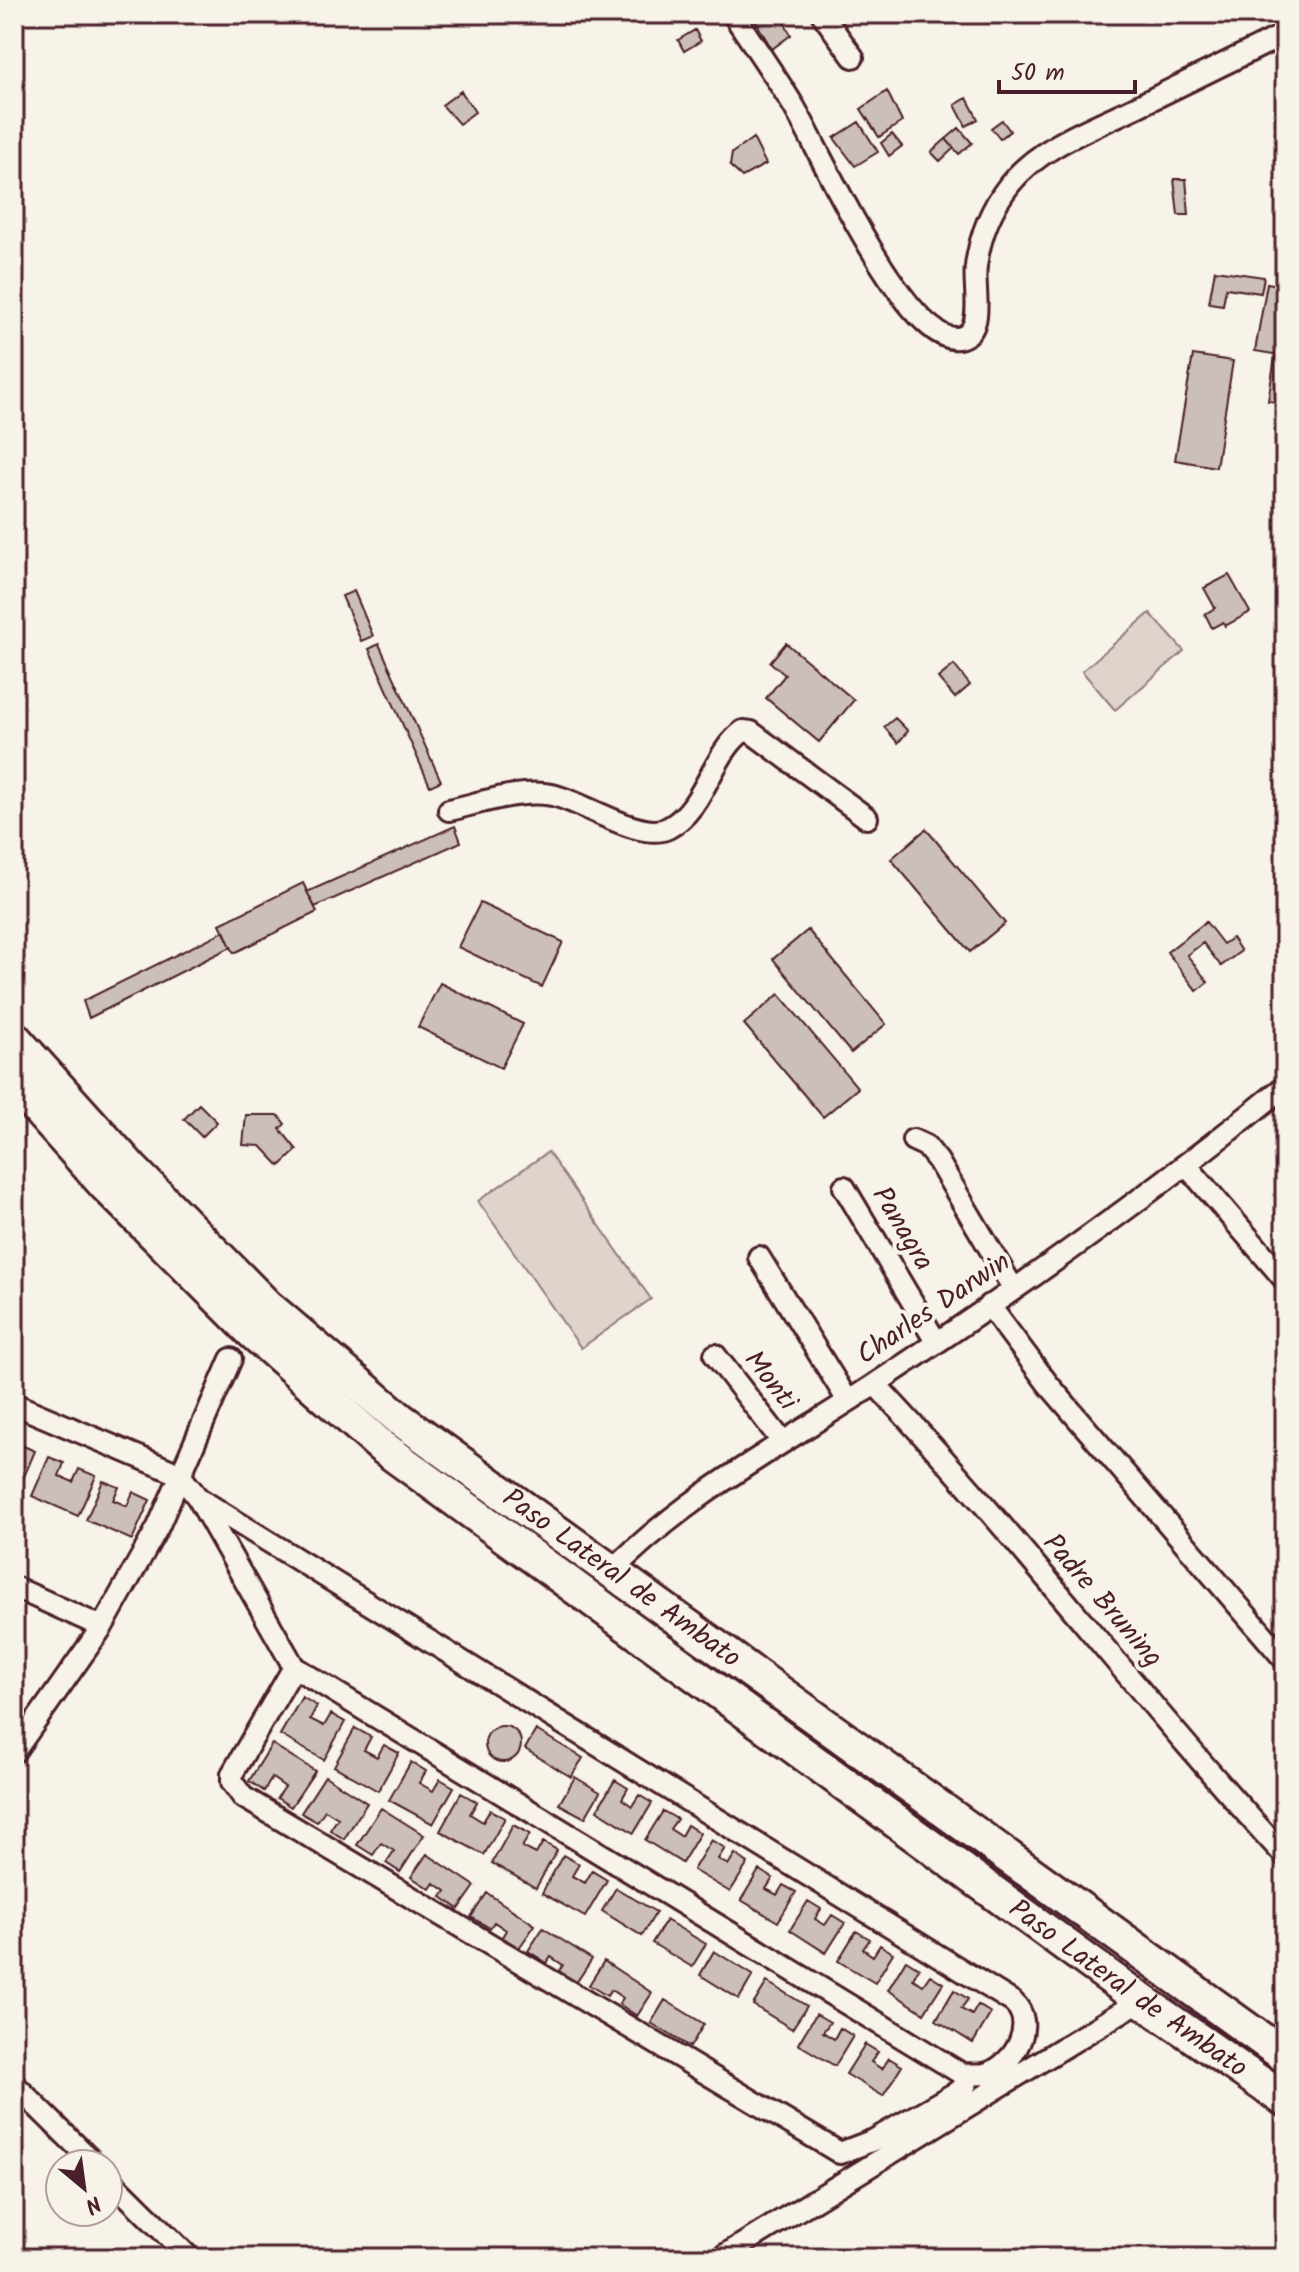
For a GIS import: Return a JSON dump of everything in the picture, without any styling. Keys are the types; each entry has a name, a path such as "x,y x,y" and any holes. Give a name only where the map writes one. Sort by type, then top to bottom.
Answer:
{"highway":[{"name":"Paso Lateral de Ambato","path":"14,1038 131,1168 267,1306 400,1419 1285,2056"},
{"name":"Paso Lateral de Ambato","path":"14,1083 106,1186 251,1331 381,1446 783,1736 1141,2000 1285,2100"},
{"path":"783,1736 803,1708"}],"street":[{"path":"733,14 794,105 885,274 929,327 943,337 956,339 968,334 975,325 975,267 986,221 1011,182 1046,152 1285,34"},
{"path":"822,14 853,57"},
{"path":"449,810 532,793 555,796 645,830 666,829 683,817 743,731 751,732 867,818"},
{"name":"Charles Darwin","path":"610,1573 645,1537 781,1440 875,1384 1187,1166 1285,1086"},
{"path":"913,1140 926,1146 938,1161 1013,1288"},
{"path":"1187,1166 1285,1280"},
{"name":"Panagra","path":"844,1187 935,1340"},
{"path":"759,1257 848,1401"},
{"path":"989,1305 1048,1384 1285,1660"},
{"name":"Monti","path":"715,1355 781,1440"},
{"path":"14,1752 102,1627 158,1527 231,1359"},
{"name":"Padre Bruning","path":"875,1384 960,1477 1103,1650 1150,1698 1285,1856"},
{"path":"14,1404 179,1474 198,1498 294,1667 962,2074 967,2082 964,2088 874,2140 840,2153 243,1797 232,1782 232,1774 294,1667"},
{"path":"198,1498 1022,2009 1025,2021 1014,2053 989,2073 962,2074"},
{"path":"14,1587 102,1627"},
{"path":"720,2258 1141,2000"},
{"path":"14,2084 79,2148"},
{"path":"124,2193 190,2258"}],"shaded area":[{"path":"1150,613 1184,651 1115,710 1082,671"},
{"path":"548,1152 651,1299 581,1348 478,1201"}],"building":[{"path":"751,14 780,14 791,35 772,49"},
{"path":"695,30 701,41 684,51 678,40"},
{"path":"461,91 475,112 459,124 442,105"},
{"path":"887,91 902,122 879,137 861,109"},
{"path":"967,98 978,119 966,126 955,105"},
{"path":"1002,120 1010,131 1000,139 991,128"},
{"path":"859,122 878,152 855,166 834,138"},
{"path":"959,128 972,143 959,154 946,139"},
{"path":"892,134 902,146 889,156 881,143"},
{"path":"753,138 766,164 742,177 730,166 732,153"},
{"path":"946,139 954,148 940,161 931,152"},
{"path":"1174,179 1186,179 1189,215 1178,215"},
{"path":"1215,270 1264,277 1261,293 1226,288 1223,305 1209,303"},
{"path":"1267,283 1285,286 1285,356 1255,351"},
{"path":"1193,355 1233,361 1216,467 1175,460"},
{"path":"1275,357 1285,359 1285,403 1268,401"},
{"path":"1229,575 1250,612 1225,626 1223,622 1212,628 1205,614 1215,608 1204,588"},
{"path":"354,591 373,636 361,641 342,596"},
{"path":"786,643 854,700 819,742 766,698 785,675 770,662"},
{"path":"379,644 441,781 430,786 369,649"},
{"path":"954,665 970,685 955,698 938,678"},
{"path":"895,718 908,731 898,743 884,727"},
{"path":"455,826 461,842 315,907 307,892"},
{"path":"926,829 1005,923 970,952 891,859"},
{"path":"303,883 317,912 234,953 220,924"},
{"path":"480,903 563,942 542,987 458,947"},
{"path":"1206,922 1223,944 1232,938 1241,951 1221,966 1203,943 1187,955 1208,982 1197,991 1167,952"},
{"path":"808,930 886,1024 851,1053 773,959"},
{"path":"224,931 231,947 89,1018 83,1001"},
{"path":"440,983 523,1024 501,1068 418,1027"},
{"path":"779,994 858,1088 823,1117 744,1024"},
{"path":"199,1104 217,1122 202,1137 184,1119"},
{"path":"246,1115 278,1115 285,1124 280,1129 297,1150 280,1166 261,1146 243,1145"},
{"path":"19,1444 35,1451 18,1491 14,1489 14,1455"},
{"path":"49,1457 64,1463 59,1476 73,1482 79,1469 96,1476 78,1516 32,1496"},
{"path":"103,1481 119,1487 113,1500 127,1506 133,1492 150,1500 132,1540 86,1520"},
{"path":"302,1697 317,1706 310,1719 324,1726 331,1714 345,1722 324,1760 280,1735"},
{"path":"503,1726 516,1731 521,1744 516,1757 503,1762 490,1757 485,1744 490,1731"},
{"path":"355,1728 371,1737 364,1750 377,1757 384,1745 399,1753 378,1791 334,1766"},
{"path":"536,1730 583,1758 571,1777 525,1749"},
{"path":"272,1744 315,1771 291,1807 277,1798 285,1787 272,1778 264,1791 249,1781"},
{"path":"411,1762 426,1771 419,1783 433,1791 440,1779 454,1787 433,1824 389,1800"},
{"path":"325,1776 367,1803 344,1839 330,1830 338,1818 325,1810 317,1822 301,1813"},
{"path":"575,1777 600,1792 585,1818 559,1804"},
{"path":"615,1780 628,1788 622,1799 632,1806 639,1795 652,1803 634,1833 597,1810"},
{"path":"461,1793 477,1802 470,1814 483,1822 490,1810 505,1818 484,1855 440,1831"},
{"path":"381,1808 424,1835 400,1872 386,1863 394,1851 381,1843 373,1855 357,1845"},
{"path":"663,1811 677,1819 670,1829 681,1836 687,1825 700,1833 682,1863 645,1840"},
{"path":"513,1825 530,1834 522,1847 536,1854 543,1842 557,1850 536,1888 492,1863"},
{"path":"711,1840 725,1848 718,1859 728,1865 735,1854 748,1863 730,1892 693,1870"},
{"path":"427,1854 475,1886 459,1909 442,1897 446,1891 434,1883 430,1889 411,1877"},
{"path":"563,1855 579,1864 572,1876 585,1883 592,1871 607,1880 585,1917 542,1893"},
{"path":"759,1870 773,1878 766,1889 777,1895 783,1885 796,1892 778,1922 741,1900"},
{"path":"616,1888 656,1912 642,1936 602,1911"},
{"path":"487,1893 535,1925 519,1948 502,1937 506,1930 494,1922 490,1928 471,1917"},
{"path":"808,1901 821,1909 815,1919 825,1925 832,1915 845,1923 826,1953 790,1930"},
{"path":"666,1920 706,1944 692,1967 652,1943"},
{"path":"543,1928 592,1959 576,1983 559,1971 563,1965 551,1957 547,1963 528,1951"},
{"path":"856,1931 870,1939 863,1949 873,1956 880,1945 893,1953 875,1983 838,1961"},
{"path":"714,1951 753,1975 739,1999 700,1975"},
{"path":"906,1960 919,1968 913,1979 923,1985 930,1975 943,1983 924,2013 888,1990"},
{"path":"604,1961 652,1993 637,2016 619,2004 623,1998 611,1990 607,1996 589,1985"},
{"path":"767,1982 807,2006 792,2029 753,2005"},
{"path":"954,1990 968,1999 961,2009 972,2015 978,2005 991,2013 973,2043 936,2020"},
{"path":"665,2000 704,2024 690,2047 651,2023"},
{"path":"816,2014 830,2022 823,2032 834,2039 840,2028 853,2036 835,2066 798,2044"},
{"path":"865,2044 878,2052 871,2062 882,2069 889,2058 902,2066 883,2096 846,2074"}]}
